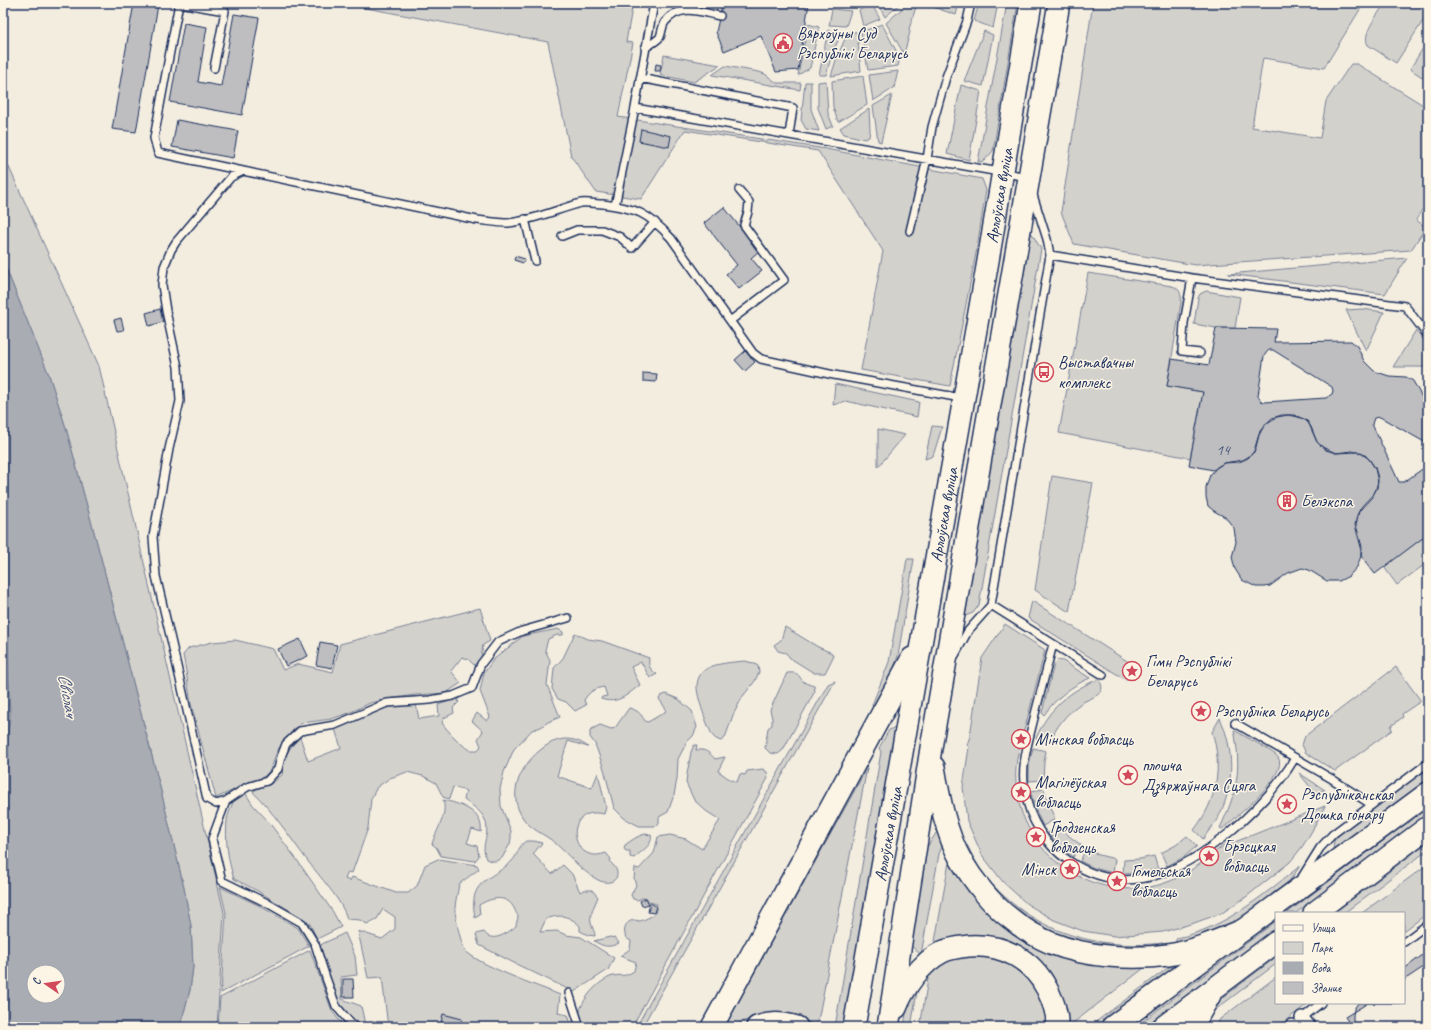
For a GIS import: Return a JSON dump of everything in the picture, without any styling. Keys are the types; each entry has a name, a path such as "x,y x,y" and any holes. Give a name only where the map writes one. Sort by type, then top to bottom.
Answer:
{"main road":[{"name":"Арлоўская вуліца","path":"854,1027 964,399 1031,3"},
{"name":"Арлоўская вуліца","path":"889,1027 931,748 1059,3"},
{"path":"964,399 991,404"},
{"path":"712,1027 920,644"},
{"path":"931,748 939,800 954,844 961,859 987,896 1008,918 1030,932 1051,943 1077,950 1108,956 1138,957 1169,955 1203,946 1243,930"},
{"path":"1112,1027 1428,793"},
{"path":"1315,912 1428,827"},
{"path":"1163,1027 1275,943"},
{"path":"889,1027 900,998 911,979 923,966 942,952 960,947 978,946 994,947 1004,950 1020,958 1034,970 1042,980 1055,1005 1057,1027"},
{"path":"1192,1027 1213,989"},
{"path":"757,1027 776,1023 789,1024 797,1027"}],"lane":[{"path":"214,68 225,11 179,3 154,138 158,153 478,220 508,222 584,202 634,210 645,214 671,238 753,354 761,359 834,376 964,399"},
{"path":"615,206 654,3"},
{"path":"910,231 927,159 932,127 946,77 965,25 971,3"},
{"path":"645,48 660,37 664,23 677,12 693,10 720,16"},
{"path":"640,78 793,108 789,135"},
{"path":"635,108 1030,177 1033,196 1047,238 1050,255 991,605 968,632 943,681"},
{"path":"243,171 231,177 176,242 164,267 162,285 178,367 180,401 169,449 153,537 156,576 207,799 216,804 226,800 247,787 267,781 278,769 286,744 300,731 335,725 388,703 430,700 453,696 472,688 481,664 498,642 522,631 568,618"},
{"path":"730,321 784,280 744,225 749,202 739,190"},
{"path":"524,219 535,261"},
{"path":"562,236 577,230 602,230 620,237 632,248 654,222"},
{"path":"1050,255 1192,278 1405,306 1428,336"},
{"path":"1192,278 1184,323 1182,351 1200,353"},
{"path":"991,605 1103,675"},
{"path":"1053,644 1026,752 1023,774 1024,787 1026,800 1031,815 1043,836 1065,858 1083,869 1105,877 1131,880 1150,877 1175,868 1198,856 1242,822 1261,803 1284,776 1295,758"},
{"path":"1235,723 1332,779 1372,805"},
{"path":"1293,893 1320,848 1333,834 1428,763"},
{"path":"226,800 212,839 222,881 267,903 302,923 315,944 336,1006 352,1025 356,1027"},
{"path":"1405,941 1428,924"},
{"path":"568,993 580,1027"},
{"path":"1298,1025 1321,1004"}],"green space":[{"path":"339,3 633,3 626,42 633,43 618,117 826,149 982,179 986,190 977,248 950,386 861,370 883,251 818,151 685,130 641,199 596,192 571,156 548,42"},
{"path":"877,3 901,3 885,17"},
{"path":"922,3 959,3 956,15"},
{"path":"979,3 998,3 993,28 974,21"},
{"path":"1007,3 1018,3 993,151 984,161 978,162"},
{"path":"1093,3 1364,3 1324,68 1263,58 1252,127 1320,138 1326,101 1351,64 1357,64 1428,108 1428,200 1416,220 1426,227 1411,250 1195,265 1074,244 1061,212"},
{"path":"1385,3 1428,3 1428,13 1396,63 1368,45 1366,40 1372,24"},
{"path":"872,5 880,19 863,26 859,10"},
{"path":"906,5 916,7 909,29 910,32 904,54 886,23"},
{"path":"832,9 851,11 846,26 829,25"},
{"path":"808,24 819,27 810,68 798,75"},
{"path":"882,24 900,58 898,66 868,70 861,32"},
{"path":"828,30 842,33 833,51 826,75 819,75"},
{"path":"984,31 993,35 983,86 964,81"},
{"path":"848,32 857,32 861,71 831,76 837,57"},
{"path":"1428,40 1428,81 1410,69"},
{"path":"664,55 720,65 694,82 660,75"},
{"path":"725,66 759,72 765,74 777,83 801,83 800,90 712,75"},
{"path":"898,71 894,88 873,101 869,75"},
{"path":"863,76 867,105 838,122 833,107 832,81"},
{"path":"826,81 828,113 833,126 826,129 818,108 818,82"},
{"path":"805,82 811,82 811,109 819,131 806,129 801,120"},
{"path":"961,85 981,91 969,160 947,154"},
{"path":"892,95 881,142 878,141 873,106"},
{"path":"869,109 869,137 865,139 844,134 840,128"},
{"path":"3,154 99,366 224,913 217,1027 180,1027 190,990 193,967 191,926 184,888 162,795 66,428 49,375 3,261"},
{"path":"1031,232 1041,249 979,605 973,613 965,616 973,564"},
{"path":"1407,258 1385,294 1228,274"},
{"path":"1088,273 1172,286 1177,288 1180,292 1181,303 1167,386 1203,392 1190,458 1059,433"},
{"path":"1206,291 1240,297 1235,328 1216,328 1194,324 1198,298 1200,294"},
{"path":"1362,309 1384,312 1366,351 1346,310"},
{"path":"1416,330 1428,346 1428,367 1393,367"},
{"path":"835,384 919,402 917,417 846,401 833,405"},
{"path":"932,426 942,427 933,456 925,459"},
{"path":"878,429 905,435 878,467"},
{"path":"1052,476 1093,483 1069,612 1035,590"},
{"path":"1428,534 1428,562 1397,585 1384,567"},
{"path":"907,559 914,559 898,656 886,691 875,713 872,705 889,662"},
{"path":"1032,601 1135,666 1126,680 1028,618"},
{"path":"480,608 490,641 483,645 481,658 474,665 468,659 462,657 451,671 461,683 446,693 415,695 388,699 370,703 349,713 331,719 302,723 294,729 277,751 271,769 265,776 216,798 191,704 183,655 189,648 212,642 235,640 273,649 283,670 298,664 333,672 340,644"},
{"path":"3,614 7,656 9,720 3,784"},
{"path":"1005,624 1045,650 1018,751 1016,783 1021,809 1031,832 1046,852 1065,868 1087,880 1111,887 1136,889 1162,884 1172,881 1189,871 1230,840 1235,842 1325,806 1302,847 1290,862 1246,897 1222,913 1163,932 1114,936 1083,931 1054,920 1027,904 1003,882 982,855 967,821 963,787 969,747 967,745 970,736 982,658"},
{"path":"785,627 818,647 832,653 833,657 825,673 814,673 790,658 786,653 778,651 774,645 781,640"},
{"path":"558,629 563,632 563,635 557,635 548,639 545,650 550,660 547,685 560,717 532,730 514,749 504,772 500,789 501,806 511,831 511,838 510,844 502,858 496,861 486,859 484,853 487,830 485,819 479,811 464,800 466,791 453,787 449,799 443,797 436,783 423,776 407,772 390,778 377,787 371,799 368,828 352,873 348,872 345,879 350,881 352,877 396,893 408,893 417,886 425,865 438,859 477,865 479,869 459,884 455,903 457,924 465,950 481,962 560,995 558,1013 568,1015 572,1027 388,1027 382,977 368,978 358,931 382,939 395,929 395,917 383,909 377,919 367,924 360,920 347,919 330,888 307,860 275,816 253,792 275,781 282,775 285,757 300,737 308,761 341,748 335,729 374,712 394,706 416,704 419,719 439,716 438,705 456,698 459,702 453,708 454,713 444,718 442,723 463,746 471,750 478,750 481,746 478,739 483,731 472,721 477,713 487,721 490,717 480,691 484,673 493,660 523,636"},
{"path":"575,633 588,639 602,641 649,658 650,668 657,674 650,678 641,662 631,667 640,685 631,692 618,700 613,701 601,699 602,697 607,696 604,687 592,691 584,700 586,705 575,711 566,702 558,699 552,689 554,668 563,658"},
{"path":"1058,660 1063,661 1090,678 1064,693 1044,715 1042,713 1054,664"},
{"path":"745,661 758,666 759,672 755,681 743,696 733,715 725,738 721,741 713,736 705,719 698,696 698,681 703,671 712,666"},
{"path":"1396,667 1421,701 1402,714 1403,717 1391,726 1392,730 1335,771 1306,753 1302,745 1305,736"},
{"path":"787,673 797,674 804,682 814,686 815,691 783,750 778,754 770,753 765,748 768,728 772,725 770,710"},
{"path":"1099,679 1102,690 1094,697 1082,703 1070,712 1058,726 1049,743 1036,738 1047,718 1061,702 1069,695"},
{"path":"835,681 642,1027 636,1027 828,684"},
{"path":"666,694 678,699 692,711 697,727 678,759 677,779 674,795 668,812 659,817 659,823 656,826 639,826 624,818 614,808 604,769 595,744 590,737 590,730 600,725 611,729 615,728 629,708 637,711 641,714 645,721 648,722 665,712 666,709 659,699 661,696"},
{"path":"1220,718 1225,730 1230,754 1230,779 1228,792 1219,816 1203,839 1194,830 1208,807 1216,783 1217,758 1212,732"},
{"path":"894,728 896,734 845,1027 835,1027 881,752 879,748 889,730"},
{"path":"1234,730 1275,754 1278,757 1280,765 1269,785 1238,816 1222,829 1220,828 1234,792 1238,769 1238,757"},
{"path":"564,739 577,741 588,747 568,741 557,776 592,788 598,773 606,807 604,814 591,813 581,818 576,826 575,835 578,844 584,851 594,855 606,853 611,859 610,862 617,871 616,878 613,881 604,882 598,880 586,872 554,842 529,825 523,818 518,808 516,797 517,786 525,766 540,750 551,743"},
{"path":"694,745 697,745 696,750 707,752 715,759 725,757 718,771 728,778 737,782 740,774 745,775 747,771 763,769 767,772 768,778 632,1027 582,1027 579,1020 582,1004 593,989 600,983 613,976 625,975 634,971 636,962 620,956 630,949 631,941 626,938 625,932 626,924 634,920 640,921 655,914 657,904 649,902 646,897 637,900 633,899 631,895 636,885 634,879 635,868 639,869 654,853 658,837 670,835 686,839 702,849 720,820 706,811 694,800 686,783 691,752"},
{"path":"1033,748 1046,751 1043,780 1029,781 1029,765"},
{"path":"1428,767 1428,779 1333,850 1334,841 1343,830"},
{"path":"867,768 817,1026 797,1017 769,1013 741,1022 736,1027 724,1027"},
{"path":"1299,773 1325,790 1315,793"},
{"path":"1044,789 1047,801 1055,819 1043,826 1030,791"},
{"path":"246,794 297,860 333,912 341,927 317,939 310,924 304,919 256,890 234,879 230,865 226,835 227,820 234,799"},
{"path":"443,800 456,803 469,809 478,819 481,825 481,832 472,829 467,843 477,846 479,856 475,861 441,856 436,847 432,844 443,817"},
{"path":"1428,807 1428,814 1297,912 1288,912"},
{"path":"1059,825 1069,836 1081,845 1073,857 1048,833"},
{"path":"938,830 943,844 939,854 921,955 909,944 924,852"},
{"path":"645,834 651,835 649,845 634,858 630,857 630,851 626,851 624,849 625,845 637,837"},
{"path":"1187,836 1197,846 1184,857 1167,866 1161,853 1176,845"},
{"path":"526,841 542,843 533,854 552,874 563,865 572,874 580,892 584,890 592,890 598,897 591,917 591,923 595,936 588,935 580,931 580,926 576,922 564,916 556,916 546,919 540,932 557,931 566,935 581,937 614,958 608,970 574,992 479,945 476,934 484,932 491,937 496,937 509,932 516,926 518,916 508,901 499,898 484,902 479,905 480,915 475,918 474,901 479,886 489,877 507,866 516,856 521,845"},
{"path":"1428,842 1428,850 1345,912 1335,912"},
{"path":"967,845 982,872 999,892 1040,922 1062,932 1086,939 1137,945 1163,943 1162,948 1124,950 1051,935 995,896 963,849"},
{"path":"1086,849 1099,855 1115,859 1113,873 1094,868 1080,861"},
{"path":"1154,856 1158,869 1142,873 1123,874 1124,860"},
{"path":"951,859 961,879 980,904 1003,925 1148,965 1068,1027 1064,1027 1015,945 997,937 984,935 965,937 934,947 949,862"},
{"path":"1428,864 1428,913 1405,930 1405,912 1363,912"},
{"path":"1300,866 1284,889 1227,928 1174,946 1177,938 1211,927 1242,910"},
{"path":"220,887 258,905 298,928 309,946 221,993 226,913"},
{"path":"1275,922 1275,929 1144,1027 1135,1027"},
{"path":"345,933 355,956 357,975 341,977 342,999 361,1006 364,1020 362,1026 344,1013 338,1003 320,947 322,944"},
{"path":"610,937 615,938 619,943 613,946 606,946 600,945 594,941"},
{"path":"310,950 332,1011 344,1027 218,1027 220,998"},
{"path":"998,955 1029,977 1048,1011 1043,1027 920,1027 929,973 937,967 954,960 971,956"},
{"path":"1275,958 1275,965 1203,1019 1216,1003"},
{"path":"1169,967 1173,967 1175,970 1173,973 1099,1027 1089,1027"},
{"path":"1275,978 1275,1004 1308,1004 1277,1027 1216,1027 1220,1019"},
{"path":"918,986 911,1027 904,1027 908,1000"}],"water":[{"name":"Свіслач","path":"3,261 49,375 66,428 162,795 184,888 191,926 193,967 190,990 180,1027 3,1027 3,784 10,715 8,662 3,614"}],"building":[{"path":"134,3 158,5 136,132 112,129"},
{"name":"Вярхоўны Суд Рэспублікі Беларусь","path":"718,3 809,3 798,70 776,72 761,36 724,51 716,32 722,5"},
{"path":"234,14 259,18 242,115 170,102 184,23 207,27 198,82 221,86"},
{"path":"656,64 661,65 660,71 655,71"},
{"path":"177,120 238,131 233,158 172,147"},
{"path":"641,129 671,136 669,147 639,141"},
{"path":"724,207 759,251 751,258 762,271 739,289 726,274 737,265 704,223"},
{"path":"515,256 525,259 523,263 514,260"},
{"path":"160,309 163,322 149,326 146,313"},
{"path":"121,318 124,330 117,331 114,320"},
{"path":"1216,328 1276,329 1274,342 1351,341 1357,346 1364,361 1374,371 1389,376 1406,377 1413,381 1428,408 1428,444 1380,417 1374,418 1372,424 1399,482 1404,482 1428,465 1428,534 1375,574 1361,556 1362,547 1356,525 1359,511 1372,497 1377,488 1378,478 1375,468 1369,459 1361,453 1352,451 1336,453 1322,447 1317,442 1307,421 1294,415 1282,415 1272,418 1260,431 1254,451 1243,460 1224,463 1213,470 1189,465 1203,392 1167,386 1172,359 1209,365","holes":["1269,350 1273,350 1332,387 1332,394 1326,398 1261,401 1258,396 1264,356"]},
{"path":"745,351 755,362 745,371 735,360"},
{"path":"643,373 657,374 656,382 643,381"},
{"name":"Белэкспа","path":"1288,415 1299,417 1307,421 1317,442 1326,450 1336,453 1357,452 1365,455 1375,468 1378,482 1375,492 1362,506 1357,515 1355,525 1361,547 1361,556 1357,567 1349,576 1339,581 1327,581 1309,570 1302,568 1288,573 1270,586 1256,587 1242,580 1235,569 1232,557 1236,542 1234,528 1225,517 1208,506 1206,487 1210,475 1217,467 1224,463 1239,462 1248,458 1255,451 1259,435 1265,424 1277,417"},
{"path":"300,639 308,656 286,666 278,649"},
{"path":"320,642 337,645 332,668 316,665"},
{"path":"646,898 649,904 642,906 640,901"},
{"path":"650,903 656,906 654,913 648,912"},
{"path":"1428,951 1428,1027 1356,1027 1353,1021 1353,1015 1354,1009 1357,1004 1405,1004 1405,968"},
{"path":"1428,964 1428,1027 1352,1027 1345,1017 1366,1004 1405,1004 1405,979"},
{"path":"343,979 353,979 354,997 343,997"},
{"path":"443,1014 462,1019 460,1027 440,1027"}],"place":[{"name":"Вярхоўны Суд Рэспублікі Беларусь","path":"783,43"},
{"name":"Выставачны комплекс","path":"1044,372"},
{"name":"Белэкспа","path":"1287,501"},
{"name":"Гімн Рэспублікі Беларусь","path":"1132,671"},
{"name":"Рэспубліка Беларусь","path":"1201,711"},
{"name":"Мінская вобласць","path":"1021,739"},
{"name":"плошча Дзяржаўнага Сцяга","path":"1128,775"},
{"name":"Магілёўская вобласць","path":"1021,792"},
{"name":"Рэспубліканская Дошка гонару","path":"1287,804"},
{"name":"Гродзенская вобласць","path":"1036,837"},
{"name":"Брэсцкая вобласць","path":"1209,856"},
{"name":"Мінск","path":"1070,869"},
{"name":"Гомельская вобласць","path":"1117,881"}]}
